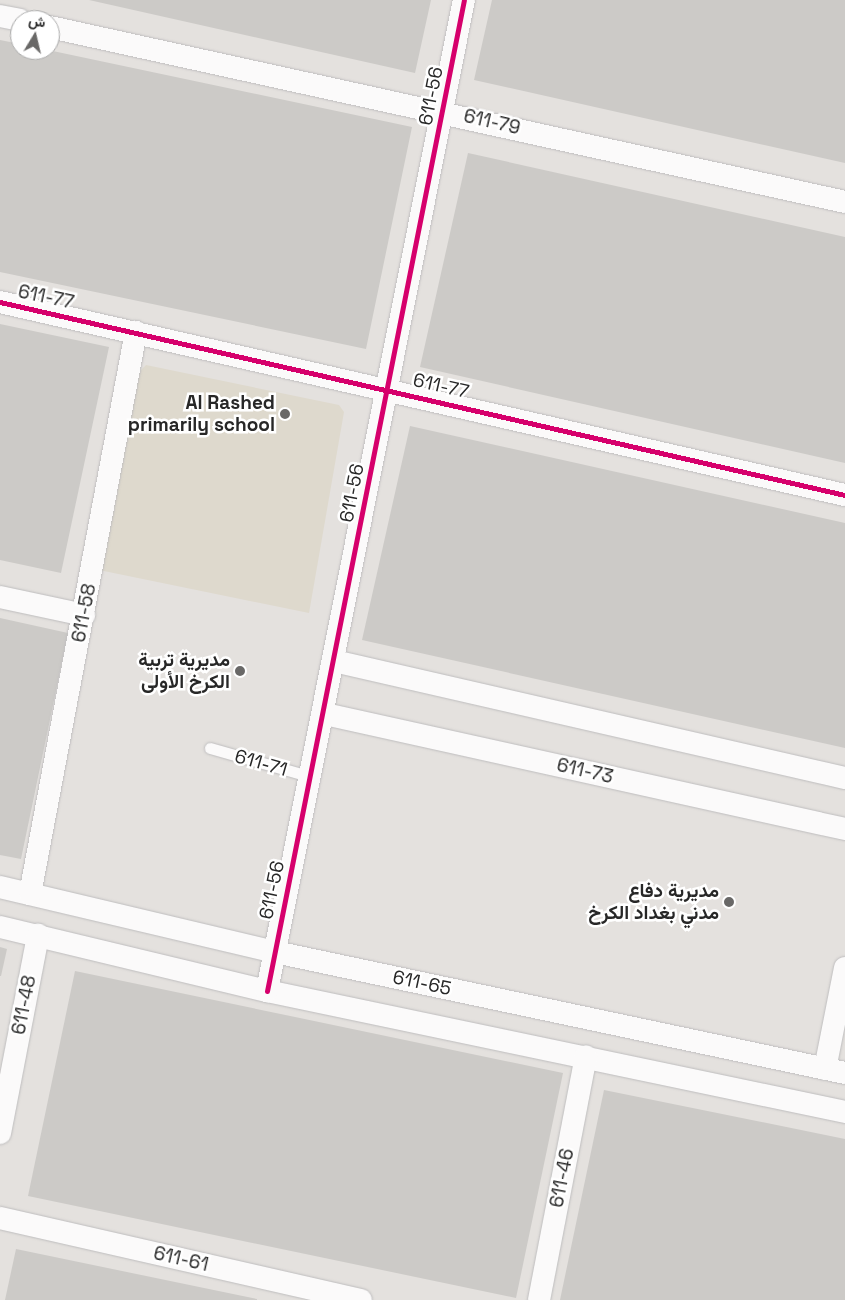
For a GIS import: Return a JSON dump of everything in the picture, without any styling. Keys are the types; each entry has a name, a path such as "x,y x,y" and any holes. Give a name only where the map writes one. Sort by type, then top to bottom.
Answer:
{"street":[{"name":"611-56","path":"267,991 325,714 464,0"},
{"name":"611-79","path":"60,29 443,111 845,202"},
{"name":"611-77","path":"0,302 845,495"},
{"name":"611-58","path":"30,894 136,332"},
{"path":"0,597 84,615"},
{"path":"334,662 845,778"},
{"name":"611-73","path":"325,714 845,829"},
{"name":"611-65","path":"0,887 274,952 835,1071"},
{"name":"611-65","path":"0,926 267,991 586,1056 845,1112"},
{"name":"611-48","path":"0,1133 38,935"},
{"path":"835,1071 845,968"},
{"name":"611-46","path":"539,1300 586,1056"},
{"name":"611-61","path":"0,1218 361,1300"}],"lane":[{"name":"611-71","path":"210,748 312,777"}],"shaded area":[{"path":"146,365 339,405 344,412 309,613 99,570 139,372"}],"building":[{"path":"89,0 431,0 415,73"},
{"path":"492,0 845,0 845,163 474,80"},
{"path":"0,40 10,42 10,60 60,60 60,53 412,127 366,349 0,272"},
{"path":"468,153 845,237 845,463 420,367"},
{"path":"0,324 109,347 61,573 0,560"},
{"path":"410,426 845,523 845,748 362,640"},
{"path":"0,618 68,633 21,859 0,855"},
{"path":"0,947 7,949 1,976 0,976"},
{"path":"75,971 563,1073 516,1298 28,1196"},
{"path":"604,1090 845,1139 845,1300 560,1300"},
{"path":"16,1249 257,1299 257,1300 5,1300"}],"cycle path":[{"path":"267,991 464,0"},
{"path":"0,302 845,495"}],"place":[{"name":"Al Rashed primarily school","path":"285,414"},
{"name":"مديرية تربية الكرخ الأولى","path":"240,671"},
{"name":"مديرية دفاع مدني بغداد الكرخ","path":"729,902"}]}
